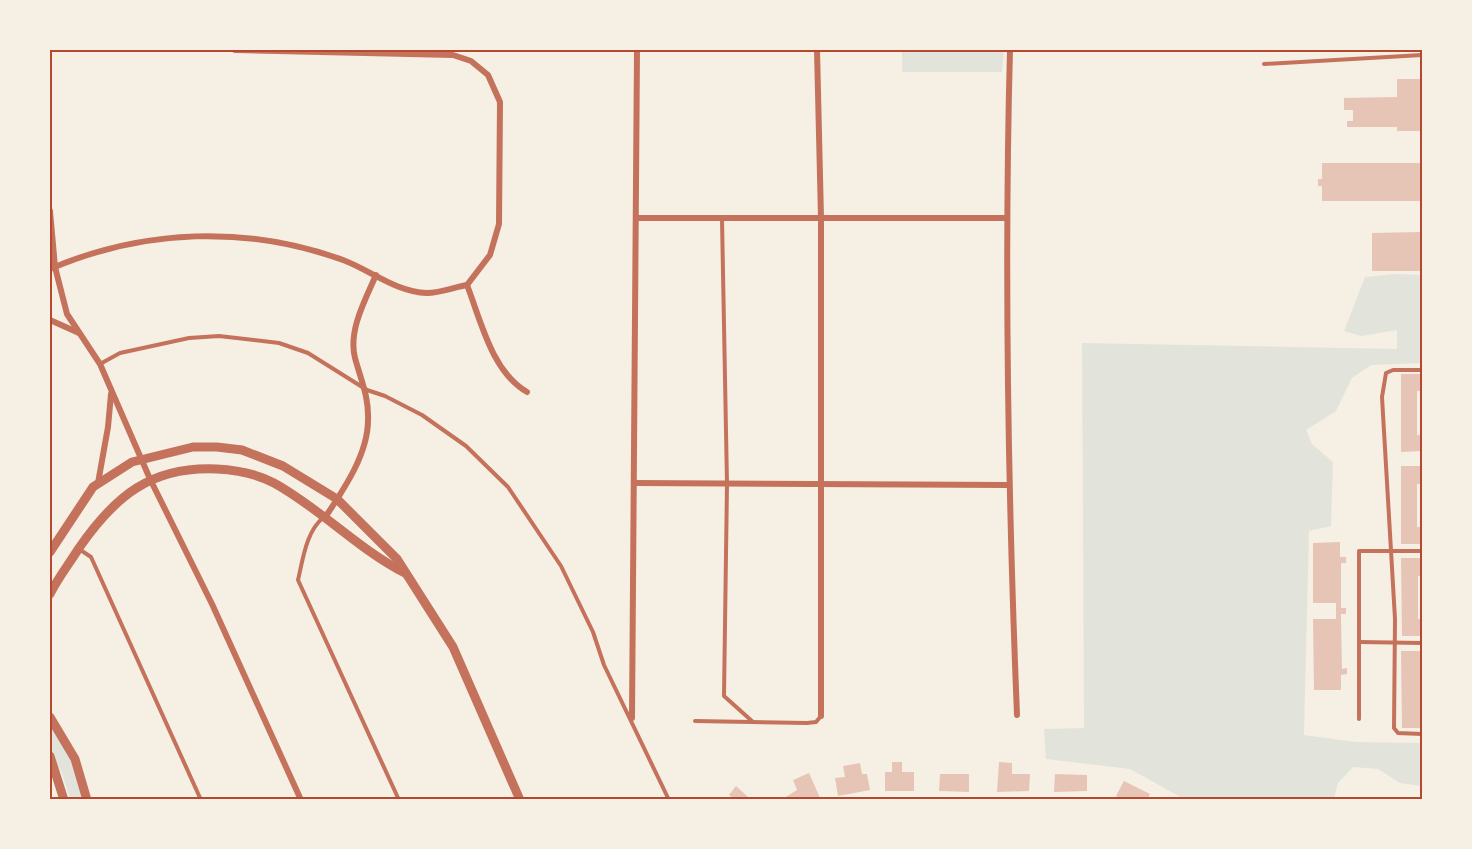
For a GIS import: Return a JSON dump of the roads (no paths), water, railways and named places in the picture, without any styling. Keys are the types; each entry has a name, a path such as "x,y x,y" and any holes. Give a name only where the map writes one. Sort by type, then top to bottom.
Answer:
{"street":[{"path":"52,268 89,252 150,240 228,235 298,247 343,260 400,288 428,293 467,285 490,255 499,224 500,102 488,75 471,61 453,55 361,51 235,50"},
{"path":"632,718 637,50"},
{"path":"817,50 820,218 821,716"},
{"path":"1010,50 1005,219 1008,485 1017,715"},
{"path":"50,212 52,268 67,314 100,364 141,460 212,604 301,800"},
{"path":"636,218 1005,219"},
{"path":"326,516 361,455 369,423 367,390 355,358 353,341 363,304 376,275"},
{"path":"467,285 493,352 513,384 527,392"},
{"path":"50,320 80,334"},
{"path":"98,483 108,427 111,391"},
{"path":"50,552 93,487 132,462 193,447 242,450 283,466 337,499 397,559 453,646 520,800"},
{"path":"50,594 98,520 124,496 150,479 193,468 237,470 272,482 326,516 386,564 407,575"},
{"path":"635,483 1008,485"},
{"path":"50,717 75,759 87,800"},
{"path":"50,756 64,800"}],"lane":[{"path":"1264,64 1422,55"},
{"path":"722,218 727,483 724,696 753,722"},
{"path":"100,364 120,353 189,338 219,336 279,344 308,353 367,390 385,396 422,415 466,447 508,487 561,566 593,632 604,665 632,718 669,800"},
{"path":"1422,370 1393,370 1386,373 1383,381 1395,643 1394,728 1398,733 1422,734"},
{"path":"326,516 315,524 298,580 399,800"},
{"path":"79,549 91,557 201,800"},
{"path":"1359,719 1359,551 1422,551"},
{"path":"1359,642 1422,643"},
{"path":"695,721 816,722 821,716"}]}
